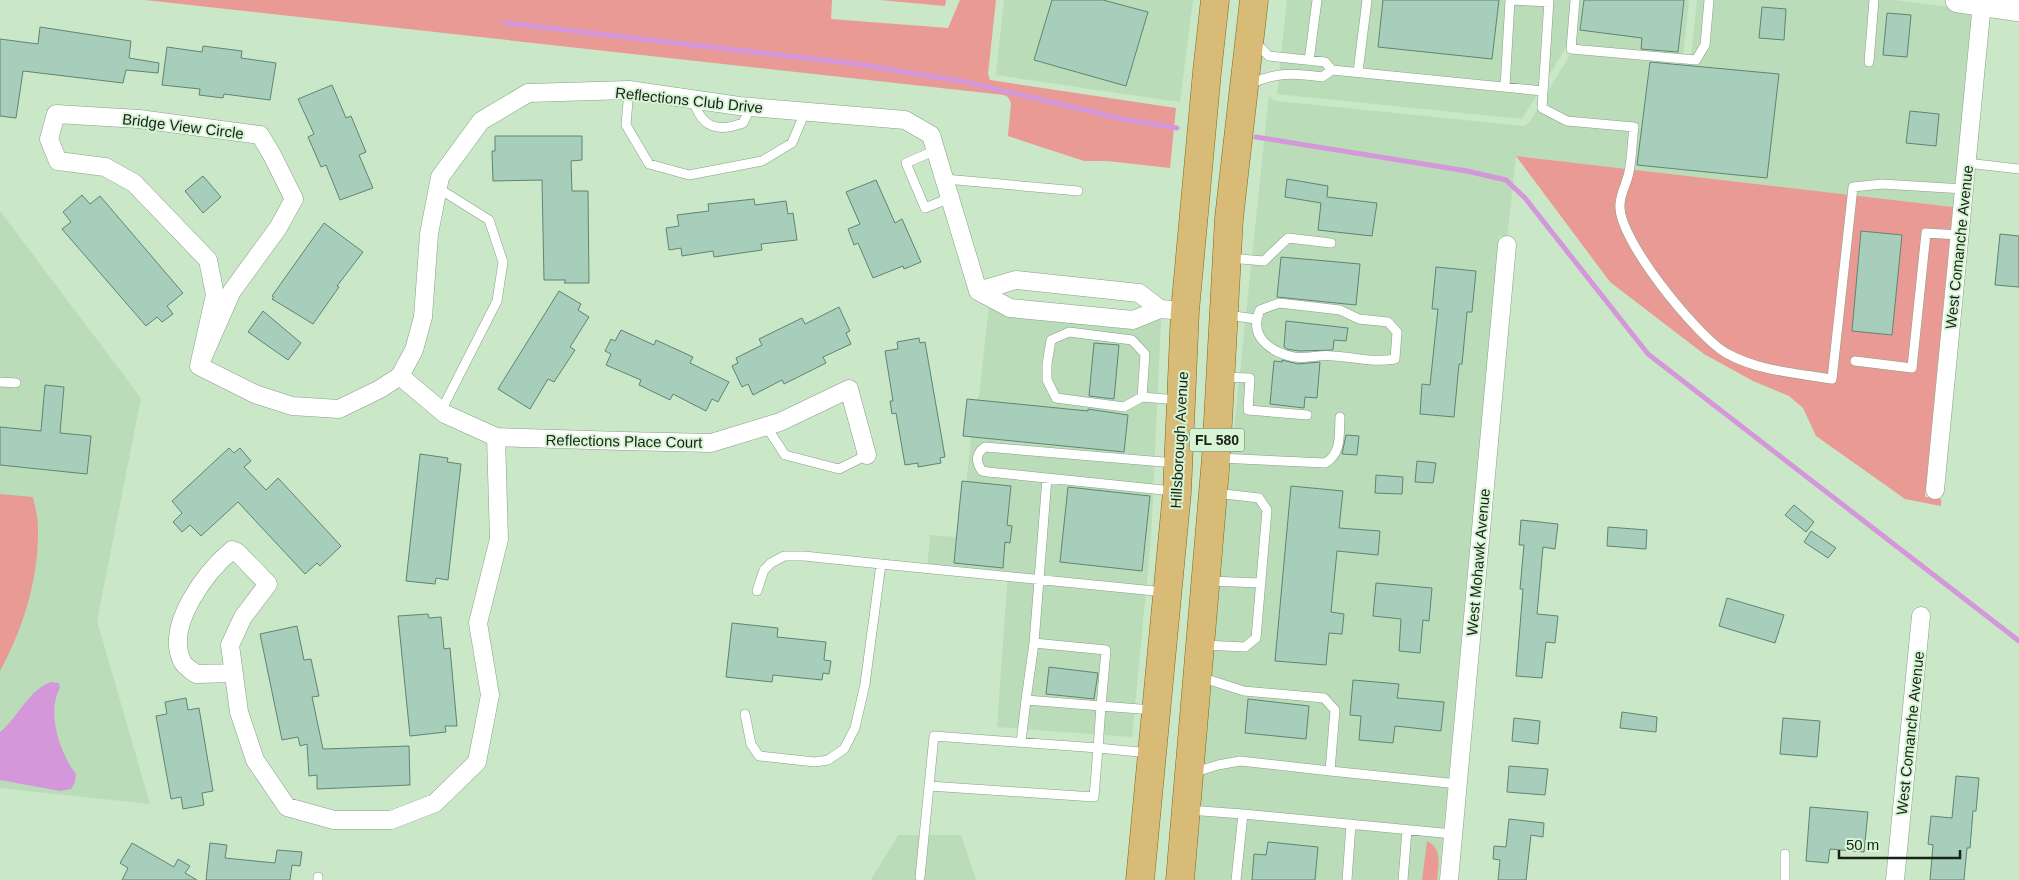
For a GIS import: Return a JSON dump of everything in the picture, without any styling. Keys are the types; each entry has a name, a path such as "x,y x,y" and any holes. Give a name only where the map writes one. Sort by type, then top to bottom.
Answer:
{"main road":[{"name":"Hillsborough Avenue","path":"1140,880 1177,492 1180,412 1172,310 1207,72 1215,0"},
{"name":"FL 580","path":"1180,880 1216,458 1229,218 1254,0"},
{"path":"1970,2 2019,8"},
{"path":"1172,310 1205,325 1202,397 1216,458"},
{"path":"1180,412 1192,497 1188,552 1206,581"},
{"path":"1167,592 1190,601 1183,673 1193,726"},
{"path":"1157,699 1171,729 1158,880"}],"street":[{"name":"West Comanche Avenue","path":"1935,490 1967,163 1970,2"},
{"name":"Reflections Club Drive","path":"199,366 255,394 292,406 339,409 380,389 400,376 414,350 423,317 429,234 440,177 481,121 528,93 629,90 751,107 905,120 931,135 978,290"},
{"name":"Bridge View Circle","path":"56,114 139,119 260,135 272,154 294,199 278,228 232,291 199,366 216,295 208,260 134,183 105,167 58,160 49,139 56,114"},
{"name":"West Mohawk Avenue","path":"1449,880 1508,245"},
{"path":"978,290 1016,280 1139,293 1172,310"},
{"path":"978,290 1010,308 1133,320 1172,310"},
{"name":"Reflections Place Court","path":"400,376 441,411 496,437 711,443 780,422 849,389 867,455"},
{"path":"234,672 196,674 182,662 176,644 184,613 204,578 232,550 238,552 268,584 243,617 230,645 234,672 239,712 255,760 287,807 334,820 391,820 436,803 477,762 490,695 478,622 499,539 496,437"},
{"name":"West Comanche Avenue","path":"1895,880 1921,616"}],"lane":[{"path":"1309,61 1317,0"},
{"path":"1358,72 1367,0"},
{"path":"1505,87 1510,0 1549,1 1542,108 1566,121 1634,127 1629,172 1620,204 1622,223 1647,268 1691,322 1725,352 1763,368 1832,379 1853,187 1882,184 1964,189"},
{"path":"1575,0 1571,49 1696,60 1705,45 1709,0"},
{"path":"1870,62 1874,0"},
{"path":"1250,37 1269,56 1325,62 1332,70"},
{"path":"1244,87 1277,74 1296,73 1322,77 1332,70 1543,91"},
{"path":"629,90 626,125 649,164 689,175 762,161 792,143 805,112"},
{"path":"693,99 697,113 710,126 728,128 743,123 751,107"},
{"path":"936,150 906,163 925,208 950,198"},
{"path":"1967,163 2019,169"},
{"path":"945,179 1078,191"},
{"path":"438,188 489,220 503,262 497,301 441,411"},
{"path":"1855,362 1912,368 1926,233 1960,235"},
{"path":"1227,258 1264,261 1288,238 1331,243"},
{"path":"1279,304 1340,310 1359,319 1388,322 1397,332 1395,360 1380,362 1332,356 1296,357 1274,351 1260,338 1256,319 1260,310 1279,304"},
{"path":"1223,314 1256,319"},
{"path":"1069,332 1132,340 1145,354 1142,397 1124,407 1056,398 1047,380 1047,364 1051,340 1069,332"},
{"path":"1220,376 1250,378 1248,410 1307,415"},
{"path":"0,382 16,383"},
{"path":"1142,397 1180,412"},
{"path":"1216,458 1325,463 1336,454 1340,417"},
{"path":"766,426 784,456 839,469 867,455"},
{"path":"1177,492 982,470 977,459 979,451 985,446 1178,463"},
{"path":"1021,742 1034,643 1047,478"},
{"path":"1201,645 1245,647 1256,638 1267,510 1259,498 1213,493"},
{"path":"757,591 764,570 771,562 784,556 804,556 1167,592"},
{"path":"745,714 751,744 759,756 815,762 828,760 844,749 855,728 865,684 881,564"},
{"path":"1206,581 1261,583"},
{"path":"929,786 1094,797 1106,650 1034,643"},
{"path":"1198,677 1244,691 1324,698 1335,710 1330,771"},
{"path":"1026,700 1101,706 1157,699"},
{"path":"920,877 934,736 1152,753"},
{"path":"1189,774 1218,765 1240,761 1458,784"},
{"path":"1186,810 1453,834"},
{"path":"1236,880 1243,814"},
{"path":"1347,880 1351,824"},
{"path":"1403,880 1407,830"},
{"path":"1785,854 1785,880"}],"shaded area":[{"path":"145,0 832,0 831,19 948,28 960,0 996,0 988,74 990,80 1176,108 1170,168 1107,161 1084,161 1008,136 1011,103 1008,97 1004,95"},
{"path":"880,0 946,0 945,6"},
{"path":"1004,0 1193,0 1180,102 996,75"},
{"path":"1287,0 1689,0 1683,57 1567,46 1522,119 1277,94"},
{"path":"1697,0 1895,0 1972,10 1953,207 1516,156 1507,237 1499,236 1439,880 1190,880 1218,583 1269,94 1276,101 1524,126 1529,123 1571,53 1682,65 1689,62"},
{"path":"1516,156 1953,207 1925,497 1941,499 1941,506 1905,499 1816,436 1803,408 1789,396 1753,381 1704,354 1610,282"},
{"path":"0,211 141,398 97,621 150,804 0,788"},
{"path":"989,306 1009,317 1132,329 1159,319 1161,320 1151,539 1132,737 997,727 1008,573 927,568 930,535 955,537 961,531 975,402 979,396"},
{"path":"0,494 33,497 37,516 38,546 33,583 23,620 0,671"},
{"path":"51,682 59,683 60,688 54,709 55,720 60,744 70,766 76,774 75,782 71,789 60,791 0,780 0,732 36,691"},
{"path":"898,835 961,835 976,880 871,880"},
{"path":"1427,841 1432,844 1437,852 1437,880 1422,880"}],"building":[{"path":"1052,0 1103,0 1148,12 1126,86 1034,60"},
{"path":"1383,0 1499,0 1492,59 1378,47"},
{"path":"1584,0 1684,0 1678,52 1641,49 1642,38 1580,30"},
{"path":"1762,7 1786,9 1784,40 1759,38"},
{"path":"1887,13 1911,15 1907,57 1883,55"},
{"path":"40,27 131,41 129,58 159,63 158,73 126,70 123,83 23,71 16,118 0,116 0,39 38,44"},
{"path":"203,46 242,51 241,58 276,63 270,100 224,94 223,98 199,95 200,89 162,85 167,47 202,52"},
{"path":"1650,62 1779,74 1767,178 1637,165"},
{"path":"332,85 346,118 351,116 366,152 359,155 373,188 340,200 326,165 321,167 308,137 314,134 298,99"},
{"path":"1910,111 1939,114 1936,146 1906,143"},
{"path":"495,136 582,136 582,160 571,161 572,191 588,191 589,283 564,283 566,280 544,280 542,180 493,181 492,151 495,151"},
{"path":"203,176 221,197 203,213 185,191"},
{"path":"1287,179 1328,186 1327,197 1377,203 1372,236 1318,230 1321,203 1285,197"},
{"path":"876,180 895,223 902,219 921,262 904,269 903,266 873,278 858,243 854,245 848,229 860,224 846,192"},
{"path":"82,195 90,204 100,196 183,293 167,306 173,314 162,322 157,317 146,326 62,229 71,222 63,212"},
{"path":"754,199 755,205 786,201 788,214 793,213 797,240 761,244 762,250 714,257 713,251 682,256 681,248 669,250 666,228 679,226 677,215 709,211 708,204"},
{"path":"324,223 363,252 337,286 339,287 313,324 272,299 274,297 272,296"},
{"path":"1861,231 1902,235 1892,335 1852,331"},
{"path":"2000,234 2019,236 2019,287 1995,285"},
{"path":"1281,257 1360,264 1356,305 1277,297"},
{"path":"1436,267 1476,271 1472,312 1467,312 1462,364 1459,364 1454,417 1420,414 1422,384 1430,385 1438,309 1432,309"},
{"path":"559,291 581,304 578,310 589,317 570,347 575,350 554,382 548,379 530,409 498,389"},
{"path":"839,307 850,331 846,333 851,344 823,357 826,363 784,384 782,380 753,395 748,384 742,387 732,366 738,363 736,358 762,345 759,339 802,318 805,324"},
{"path":"263,311 301,343 288,360 248,332"},
{"path":"1286,321 1348,328 1346,341 1334,340 1333,350 1299,351 1287,349 1284,347"},
{"path":"621,330 654,345 656,340 693,357 690,363 729,382 718,402 712,399 706,411 673,394 670,400 639,385 641,380 606,365 611,354 605,351 611,339 615,341"},
{"path":"919,338 920,343 925,342 945,457 940,458 941,463 918,467 918,463 905,465 896,413 892,414 890,401 893,401 885,351 898,349 897,342"},
{"path":"1094,343 1119,345 1114,399 1089,396"},
{"path":"1282,360 1298,364 1320,362 1317,398 1305,397 1304,408 1270,404 1274,361 1282,362"},
{"path":"45,385 64,387 60,433 91,436 87,474 0,465 0,427 41,431"},
{"path":"967,399 1088,411 1088,409 1128,415 1124,452 963,436"},
{"path":"1346,435 1359,436 1357,455 1342,454"},
{"path":"229,448 234,453 240,448 251,461 244,467 266,490 278,478 341,546 320,566 317,563 305,574 238,502 201,536 190,525 182,532 173,522 182,513 172,501"},
{"path":"420,454 448,458 447,462 461,464 448,580 436,578 435,584 406,581"},
{"path":"1417,461 1436,463 1433,483 1415,482"},
{"path":"1376,475 1403,477 1402,494 1375,493"},
{"path":"962,481 1011,486 1007,525 1012,526 1010,543 1005,542 1003,568 954,563"},
{"path":"1291,486 1343,491 1339,528 1380,531 1378,555 1337,551 1331,612 1344,614 1342,634 1329,633 1326,665 1275,661"},
{"path":"1068,487 1150,496 1142,571 1060,562"},
{"path":"1794,505 1814,522 1806,532 1785,515"},
{"path":"1521,520 1558,524 1555,549 1543,547 1537,614 1558,616 1555,643 1546,642 1542,678 1516,676 1523,589 1520,589 1524,545 1519,545"},
{"path":"1608,527 1647,530 1646,549 1607,546"},
{"path":"1811,531 1836,548 1828,558 1804,542"},
{"path":"1376,583 1432,588 1429,621 1423,620 1420,653 1399,651 1401,619 1373,616"},
{"path":"1727,598 1784,615 1775,643 1719,626"},
{"path":"428,614 429,618 441,617 444,649 450,648 457,726 445,726 446,732 410,736 398,616"},
{"path":"732,623 778,628 777,637 826,642 824,660 831,661 829,674 823,673 822,680 773,675 772,682 726,677"},
{"path":"297,626 304,660 311,659 319,696 312,697 323,749 409,746 410,785 317,789 317,775 309,776 307,744 300,746 298,737 282,740 260,634"},
{"path":"1049,667 1098,673 1094,699 1046,694"},
{"path":"1353,680 1399,684 1397,698 1444,702 1441,731 1395,726 1393,743 1359,740 1361,716 1350,715"},
{"path":"186,698 188,710 199,708 213,791 202,793 204,805 183,809 181,797 171,799 156,716 167,714 165,702"},
{"path":"1248,699 1309,706 1306,739 1245,733"},
{"path":"1622,712 1657,717 1656,732 1620,728"},
{"path":"1514,718 1540,721 1538,744 1512,741"},
{"path":"1783,718 1820,721 1817,757 1780,754"},
{"path":"1509,766 1548,769 1545,795 1507,792"},
{"path":"1956,776 1979,778 1976,811 1973,811 1970,848 1967,848 1964,880 1930,880 1933,845 1928,844 1931,816 1952,818"},
{"path":"1810,807 1868,812 1864,852 1830,849 1828,863 1806,861"},
{"path":"1509,819 1544,823 1543,837 1531,835 1526,880 1498,880 1500,860 1493,859 1494,846 1506,847"},
{"path":"1268,842 1318,847 1315,880 1252,880 1254,854 1266,855"},
{"path":"132,843 174,867 178,859 190,866 185,873 197,880 122,880 128,868 120,863"},
{"path":"210,843 227,845 225,858 275,863 277,850 302,852 300,866 292,865 290,880 206,880"}],"waterway":[{"path":"505,23 857,64 966,82 1123,119 1177,128"},
{"path":"1256,137 1467,171 1506,180 1525,198 1648,354 2019,641"}]}
